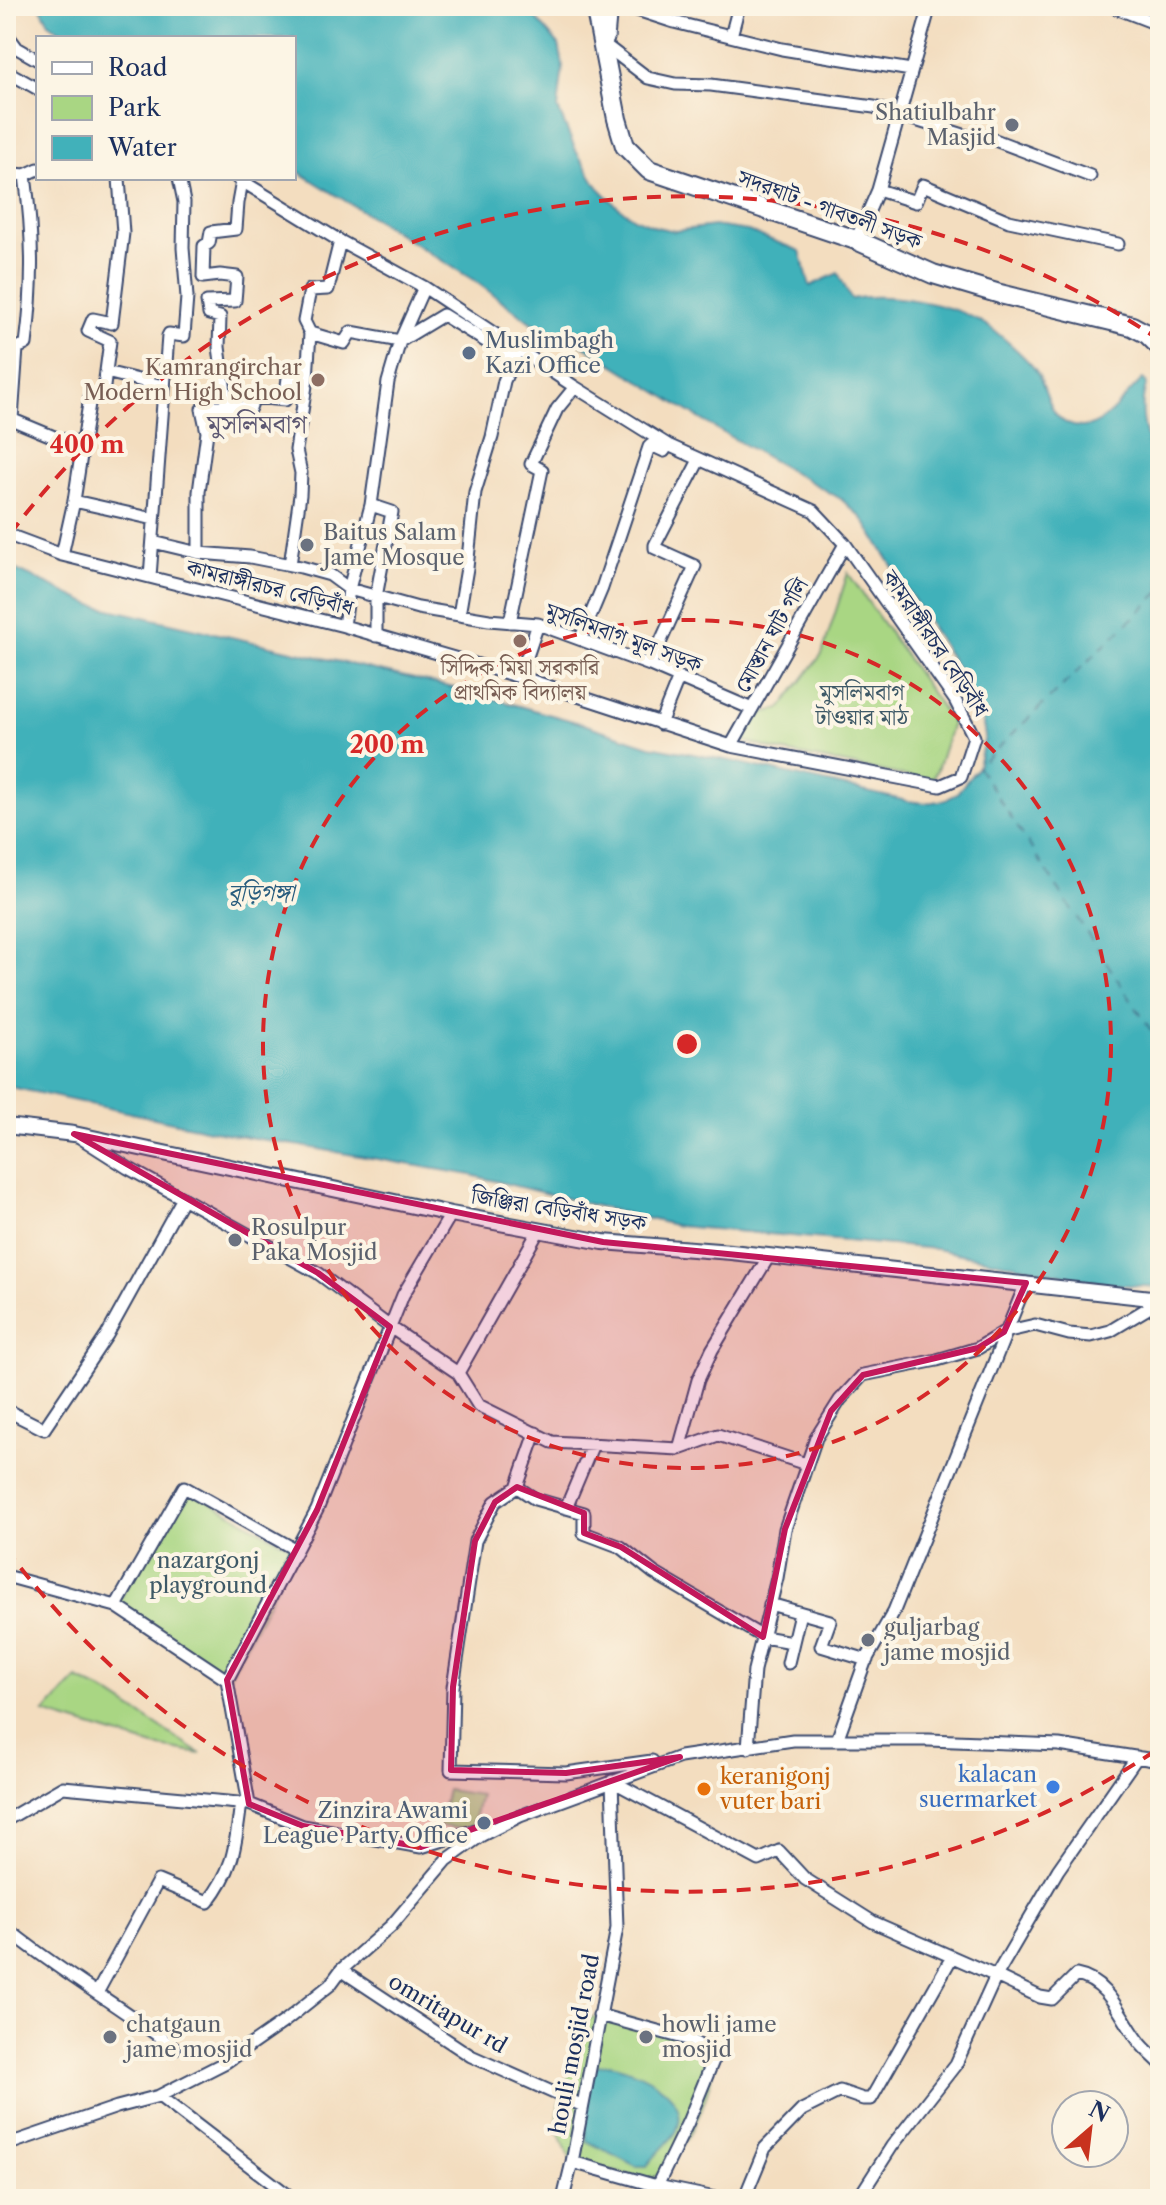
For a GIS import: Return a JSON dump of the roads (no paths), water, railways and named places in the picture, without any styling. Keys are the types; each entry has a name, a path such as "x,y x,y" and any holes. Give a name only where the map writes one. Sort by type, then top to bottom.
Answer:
{"highway":[{"name":"সদরঘাট - গাবতলী সড়ক","path":"595,6 607,48 609,81 625,146 649,170 856,240 933,274 1000,294 1132,326 1147,334 1160,347"}],"street":[{"path":"608,6 607,48 648,78 675,84 711,85 874,107 973,138 979,134 1090,176"},
{"path":"625,6 674,22 782,49 911,70"},
{"path":"731,36 739,6"},
{"path":"856,240 878,190 930,6"},
{"path":"1111,6 1160,25"},
{"path":"6,33 17,48 36,59"},
{"path":"6,71 36,88"},
{"path":"6,173 25,175 36,170"},
{"path":"25,175 32,231 32,299 26,344 17,348 9,418 59,439 83,443"},
{"path":"62,555 90,397 102,396 106,372 110,340 88,331 93,319 112,323 123,233 119,180"},
{"path":"150,577 168,336 184,336 187,297 183,248 184,202 179,180"},
{"path":"227,406 219,347 220,317 209,314 207,302 235,301 237,277 203,277 204,246 209,243 211,232 236,229 240,180"},
{"name":"কামরাঙ্গীরচর বেড়িবাঁধ","path":"6,534 62,555 344,626 520,677 731,746 940,786 961,777 974,737 955,700 845,544 814,511 668,445 516,354 424,287 340,241 240,180"},
{"path":"878,190 916,202 923,185 1009,221 1118,244"},
{"path":"290,565 300,495 301,473 296,450 307,379 310,333 304,321 310,290 328,289 340,241"},
{"path":"344,626 349,589 371,505 388,382 400,341 424,287"},
{"path":"310,333 346,343 351,332 400,341 443,315 516,354 504,381 492,437 475,492 459,615"},
{"path":"106,372 163,386"},
{"path":"199,553 199,492 207,432 202,409 206,406 250,408 254,397 284,400 288,378 307,379"},
{"path":"510,622 542,470 531,464 557,409 575,387"},
{"path":"581,638 602,588 649,447 664,451 668,445"},
{"path":"650,665 695,566 655,548 655,545 699,460"},
{"path":"74,501 154,519"},
{"path":"371,505 392,512 376,597 376,636"},
{"name":"মুসলিমবাগ মূল সড়ক","path":"153,542 199,553 250,557 290,565 330,575 349,589 376,597 459,615 538,624 650,665 752,709"},
{"name":"মোস্তান ঘাট গলি","path":"731,746 845,544"},
{"path":"520,677 538,624"},
{"path":"660,724 679,677"},
{"name":"জিঞ্জিরা বেড়িবাঁধ সড়ক","path":"6,1126 74,1134 451,1214 603,1242 769,1256 1160,1300"},
{"path":"74,1134 128,1168 318,1273 458,1373 478,1405 552,1442 679,1449 718,1435 806,1464"},
{"path":"6,1410 44,1429 107,1335 183,1198"},
{"path":"97,1993 158,1881 208,1902 226,1880 245,1804 227,1680 317,1510 403,1295 451,1214"},
{"path":"458,1373 539,1230"},
{"path":"679,1449 698,1380 707,1360 769,1256"},
{"path":"837,1740 867,1660 894,1611 1026,1283"},
{"path":"748,1748 754,1670 785,1529 816,1438 831,1411 863,1375 937,1360 978,1348 1004,1332 1035,1325 1091,1336 1110,1331 1160,1300"},
{"path":"536,1433 517,1487 495,1502 475,1541 453,1687 451,1770 566,1773 793,1740 1059,1745 1160,1761"},
{"path":"566,1508 593,1444"},
{"path":"116,1606 184,1487 296,1550"},
{"path":"517,1487 535,1499 584,1513 584,1533 621,1547 654,1573 763,1637 792,1642"},
{"path":"6,1576 116,1606 227,1680"},
{"path":"770,1604 830,1621 821,1646 867,1660"},
{"path":"788,1663 800,1613"},
{"path":"6,1820 63,1787 245,1804 303,1826 421,1847 577,1797 680,1757"},
{"path":"858,2199 892,2146 956,2064 996,1976 1058,1870 1137,1757"},
{"path":"612,1781 759,1860 779,1851 805,1879 873,1922 1040,1997 1052,1999 1076,1975 1084,1977 1111,1998 1142,2045 1160,2063"},
{"name":"houli mosjid road","path":"612,1781 617,1928 572,2162 678,2195 720,2199"},
{"path":"6,2145 25,2136 159,2096 238,2054 330,1985 341,1970 391,1926 447,1860 482,1835 520,1816"},
{"path":"6,1928 175,2048"},
{"path":"744,2199 765,2148 802,2110 840,2091 871,2099 952,1957"},
{"name":"omritapur rd","path":"341,1970 471,2056 581,2105"},
{"path":"599,2015 691,2040 715,2056 657,2186"},
{"path":"159,2096 293,2199"},
{"path":"6,2135 25,2136"},
{"path":"563,2199 572,2162"}],"water":[{"name":"বুড়িগঙ্গা","path":"40,6 525,6 559,45 563,65 558,109 576,151 598,187 634,218 675,231 714,226 748,231 800,251 810,286 838,273 851,299 900,298 937,305 970,316 996,332 1034,368 1055,413 1070,425 1081,427 1099,422 1143,379 1147,383 1143,397 1144,424 1160,493 1160,1287 1108,1284 936,1249 678,1226 471,1175 219,1132 6,1086 6,565 92,605 458,689 650,746 907,801 926,803 946,800 957,793 978,767 985,736 981,714 957,668 862,518 841,499 718,430 573,339 532,323 475,281 296,170 296,36 69,36 49,23"},
{"path":"609,2064 647,2078 670,2095 677,2106 679,2118 676,2132 647,2166 636,2166 587,2141 583,2107 591,2067"}],"place":[{"name":"Shatiulbahr Masjid","path":"1012,125"},
{"name":"Muslimbagh Kazi Office","path":"469,353"},
{"name":"Kamrangirchar Modern High School","path":"318,380"},
{"name":"Baitus Salam Jame Mosque","path":"307,545"},
{"name":"সিদ্দিক মিয়া সরকারি প্রাথমিক বিদ্যালয়","path":"520,641"},
{"name":"Rosulpur Paka Mosjid","path":"235,1240"},
{"name":"guljarbag jame mosjid","path":"868,1640"},
{"name":"kalacan suermarket","path":"1053,1787"},
{"name":"keranigonj vuter bari","path":"704,1789"},
{"name":"Zinzira Awami League Party Office","path":"484,1823"},
{"name":"chatgaun jame mosjid","path":"110,2037"},
{"name":"howli jame mosjid","path":"646,2037"}],"district":[{"name":"মুসলিমবাগ","path":"257,424"}],"park label":[{"name":"মুসলিমবাগ টাওয়ার মাঠ","path":"862,704"},
{"name":"nazargonj playground","path":"208,1572"}]}
